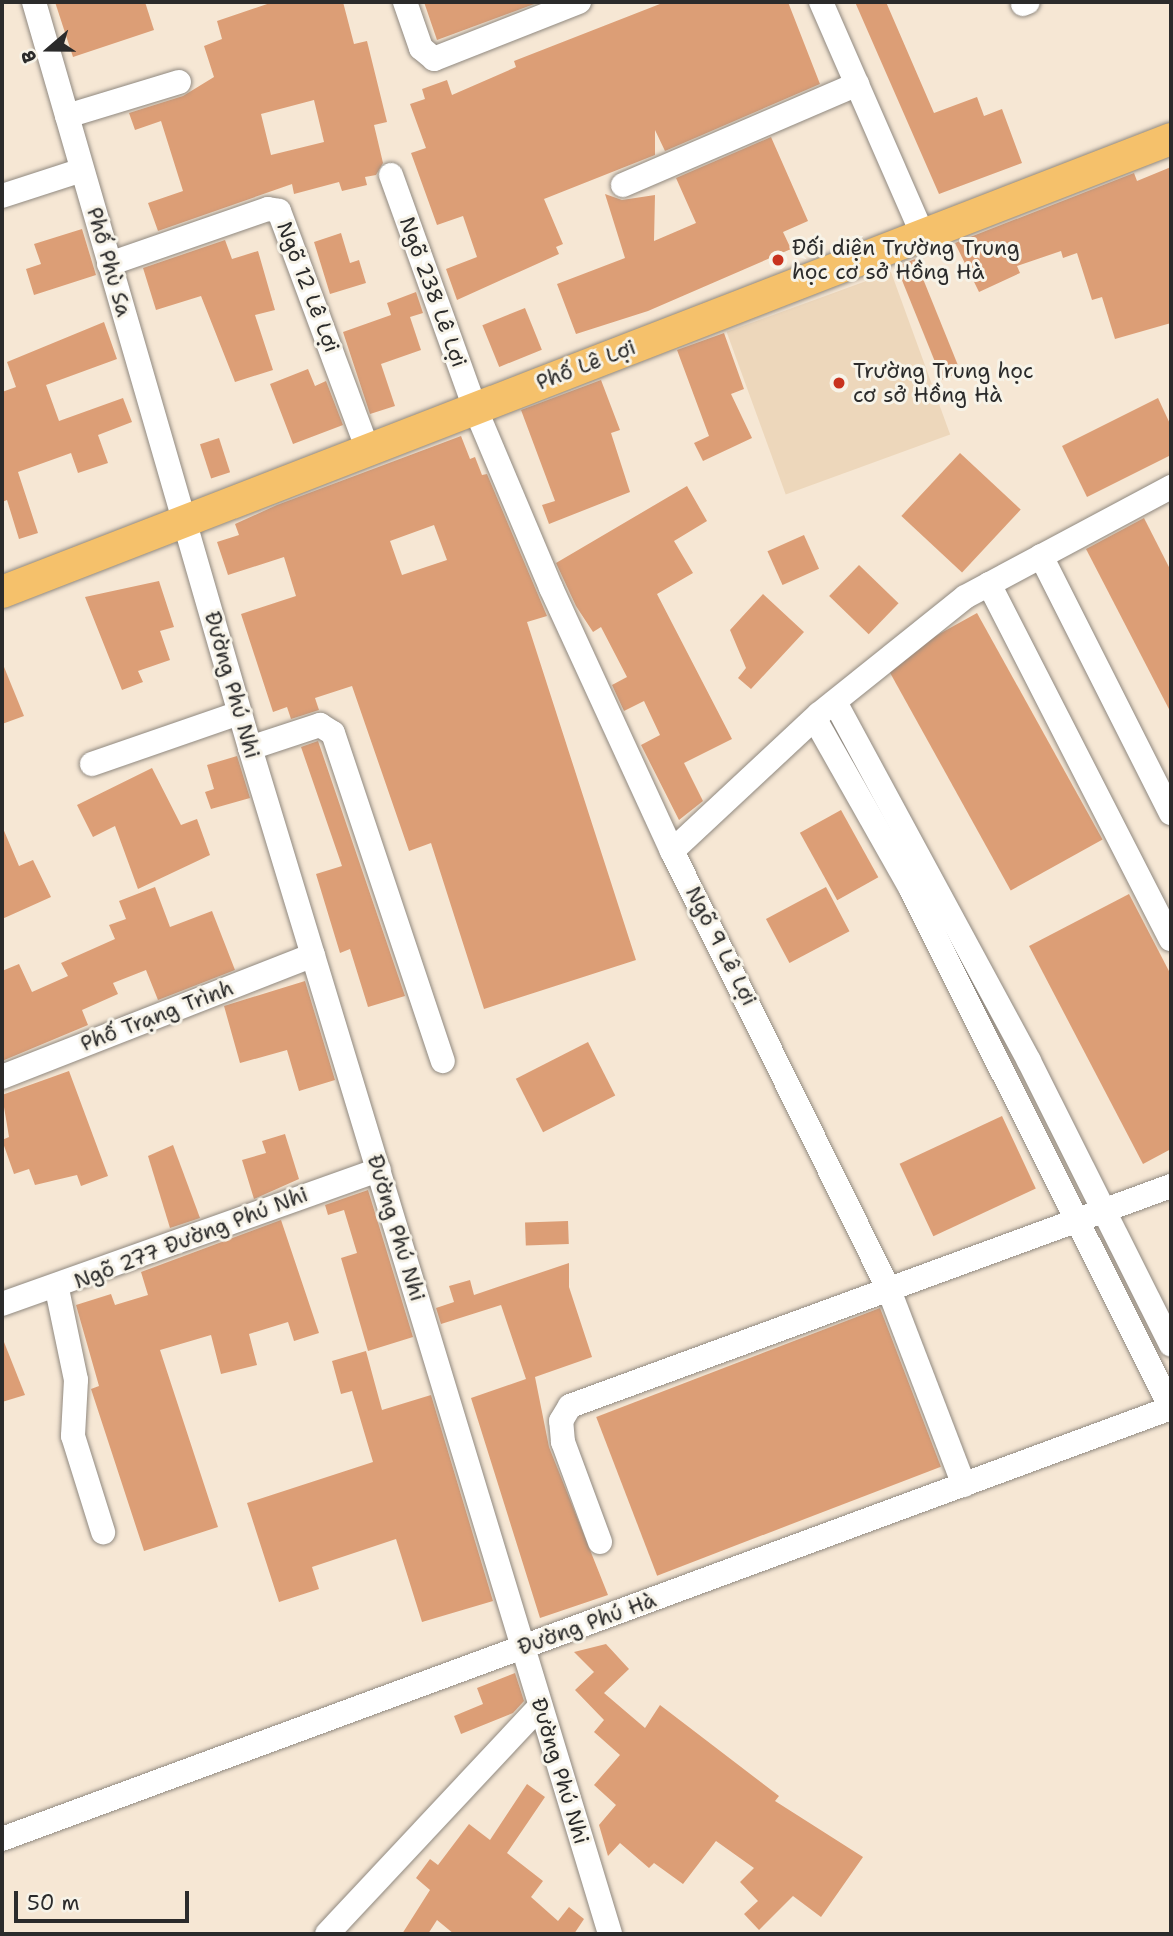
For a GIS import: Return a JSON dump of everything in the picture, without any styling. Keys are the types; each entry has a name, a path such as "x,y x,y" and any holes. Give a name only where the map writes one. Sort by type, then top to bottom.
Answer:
{"main road":[{"name":"Phố Lê Lợi","path":"2,592 369,453 475,408 1171,139"}],"street":[{"name":"Phố Phù Sa","path":"34,2 186,521"},
{"path":"405,2 421,48 434,59 579,2"},
{"path":"821,2 923,235"},
{"path":"67,116 179,82"},
{"path":"623,185 857,84"},
{"path":"2,195 82,170"},
{"name":"Ngõ 238 Lê Lợi","path":"391,175 475,408"},
{"name":"Ngõ 12 Lê Lợi","path":"109,264 268,209 279,211 369,453"},
{"name":"Ngõ 9 Lê Lợi","path":"475,408 672,851 889,1290 964,1485"},
{"path":"672,851 835,702 989,584 1171,487"},
{"name":"Đường Phú Nhi","path":"186,521 239,713 610,1934"},
{"path":"1041,556 1171,813"},
{"path":"989,584 1171,939"},
{"path":"835,702 1107,1210 1171,1343"},
{"path":"92,764 239,713"},
{"path":"815,719 911,889 1171,1408"},
{"path":"250,748 320,725 334,733 443,1061"},
{"name":"Phố Trạng Trình","path":"2,1077 313,955"},
{"name":"Ngõ 277 Đường Phú Nhi","path":"2,1304 57,1289 244,1214 379,1170"},
{"path":"600,1542 563,1442 561,1421 569,1406 1079,1222 1171,1186"},
{"path":"57,1289 76,1380 73,1436 103,1532"},
{"name":"Đường Phú Hà","path":"2,1839 1171,1408"},
{"path":"327,1934 540,1706"}],"shaded area":[{"name":"Trường Trung học cơ sở Hồng Hà","path":"891,272 950,435 786,494 727,332"}],"building":[{"path":"55,2 145,2 154,30 73,57"},
{"path":"273,2 343,2 354,44 367,41 387,122 374,125 383,163 376,175 365,177 367,185 342,191 339,182 294,194 292,184 158,231 148,203 183,191 161,121 135,130 129,113 183,96 214,77 204,46 222,39 217,21","holes":["314,100 324,142 271,155 261,114"]},
{"path":"424,2 536,2 537,3 437,40"},
{"path":"665,2 788,2 820,84 665,151 655,130 655,155 544,199 563,244 556,247 559,254 457,300 446,269 477,257 463,216 437,225 411,153 426,148 410,104 425,99 422,89 447,80 452,95 516,67 514,61"},
{"path":"855,2 886,2 934,113 977,97 984,116 1002,109 1022,163 939,194"},
{"path":"771,137 808,221 783,232 791,249 648,311 576,334 557,284 625,258 605,194 622,200 655,195 654,241 696,223 676,178"},
{"path":"1171,167 1171,323 1115,339 1102,297 1092,300 1077,253 1063,258 1061,251 1017,266 1020,273 979,292 955,243 1134,173 1137,181"},
{"path":"82,229 96,275 34,295 26,269 41,264 34,244"},
{"path":"341,233 350,263 359,260 366,283 330,294 314,242"},
{"path":"225,240 232,259 258,251 275,310 255,315 273,370 235,382 201,296 156,310 143,268"},
{"path":"915,259 961,372 942,380 896,266"},
{"path":"416,292 423,313 410,317 421,350 381,364 395,406 370,414 343,332 391,315 387,303"},
{"path":"525,308 542,350 499,367 482,325"},
{"path":"104,322 117,359 46,385 59,421 123,398 132,422 98,435 108,463 78,473 71,453 18,472 38,533 19,539 7,500 2,502 2,392 16,387 7,362"},
{"path":"724,333 744,389 731,394 752,438 703,461 694,443 709,436 677,350"},
{"path":"308,369 315,386 326,381 343,425 293,444 270,384"},
{"path":"601,380 620,430 611,433 630,492 549,524 542,505 555,501 521,410"},
{"path":"1158,398 1171,426 1171,455 1087,497 1062,446"},
{"path":"461,436 470,459 475,457 482,475 487,474 547,616 527,622 636,960 484,1009 431,843 409,851 352,686 315,698 319,710 291,719 287,707 273,712 241,614 296,596 284,557 228,575 217,542 239,535 235,524 277,505","holes":["434,525 447,560 402,575 390,541"]},
{"path":"219,438 230,472 211,478 200,444"},
{"path":"960,453 1021,510 962,573 901,516"},
{"path":"687,486 707,521 674,541 693,573 657,594 732,739 684,763 703,801 679,820 641,745 660,735 644,701 624,711 612,685 627,677 601,627 593,632 576,606 556,563"},
{"path":"1144,518 1171,571 1171,713 1086,549"},
{"path":"804,535 819,569 783,585 767,551"},
{"path":"859,565 899,603 869,634 829,596"},
{"path":"159,581 174,627 160,631 170,660 138,671 143,682 122,690 85,597"},
{"path":"763,594 804,632 751,689 738,678 746,668 730,630"},
{"path":"977,613 1103,840 1011,890 885,664"},
{"path":"2,662 24,716 2,724"},
{"path":"318,741 405,996 368,1007 350,949 340,953 316,874 342,866 301,747"},
{"path":"237,756 250,798 211,809 205,792 214,789 207,765"},
{"path":"152,768 181,825 197,819 210,855 138,889 115,826 93,837 77,805"},
{"path":"841,810 878,877 837,900 800,833"},
{"path":"2,826 19,866 33,860 51,897 2,919"},
{"path":"155,887 170,927 212,911 235,970 158,1000 146,970 113,983 118,994 82,1010 88,1025 2,1061 2,971 19,964 32,992 68,976 61,963 115,939 109,925 126,919 119,901"},
{"path":"826,887 849,931 789,963 766,919"},
{"path":"1129,894 1171,975 1171,1149 1143,1164 1029,946"},
{"path":"305,981 335,1080 299,1091 287,1050 240,1063 224,1006"},
{"path":"588,1042 615,1095 543,1132 516,1079"},
{"path":"69,1071 108,1176 81,1186 77,1175 35,1185 29,1169 14,1174 2,1140 9,1137 2,1095"},
{"path":"1002,1116 1036,1189 933,1236 900,1164"},
{"path":"285,1134 299,1179 254,1199 242,1160 266,1153 262,1141"},
{"path":"173,1145 200,1218 170,1228 148,1156"},
{"path":"368,1190 413,1337 368,1351 341,1258 357,1253 344,1210 328,1215 325,1205"},
{"path":"281,1220 319,1333 294,1341 288,1322 249,1334 257,1365 221,1374 211,1335 160,1350 218,1527 144,1551 91,1389 99,1386 76,1305 111,1294 115,1305 148,1295 141,1272"},
{"path":"568,1221 569,1244 526,1245 525,1223"},
{"path":"569,1263 569,1287 592,1357 535,1377 549,1447 608,1595 540,1618 471,1398 526,1379 501,1305 441,1324 436,1308 454,1302 449,1286 470,1280 474,1295"},
{"path":"880,1308 941,1467 657,1576 596,1417"},
{"path":"2,1337 25,1395 2,1402"},
{"path":"366,1351 382,1410 431,1395 493,1601 422,1622 396,1539 312,1567 319,1589 279,1602 247,1503 373,1462 352,1391 341,1394 332,1361"},
{"path":"606,1644 629,1669 604,1693 645,1728 660,1705 779,1796 775,1801 863,1857 821,1917 793,1896 759,1930 744,1914 758,1901 740,1882 754,1868 716,1841 683,1884 654,1863 649,1868 620,1843 608,1856 599,1825 616,1805 594,1785 620,1755 594,1732 604,1720 575,1690 594,1672 574,1652"},
{"path":"515,1673 524,1701 513,1713 461,1734 454,1716 483,1704 477,1688"},
{"path":"527,1784 545,1797 507,1853 543,1881 531,1897 558,1921 569,1907 584,1919 574,1934 454,1934 437,1920 428,1934 402,1934 430,1890 416,1878 430,1859 438,1865 469,1824 490,1840"}],"place":[{"name":"Đối diện Trường Trung học cơ sở Hồng Hà","path":"778,260"},
{"name":"Trường Trung học cơ sở Hồng Hà","path":"839,383"}]}
